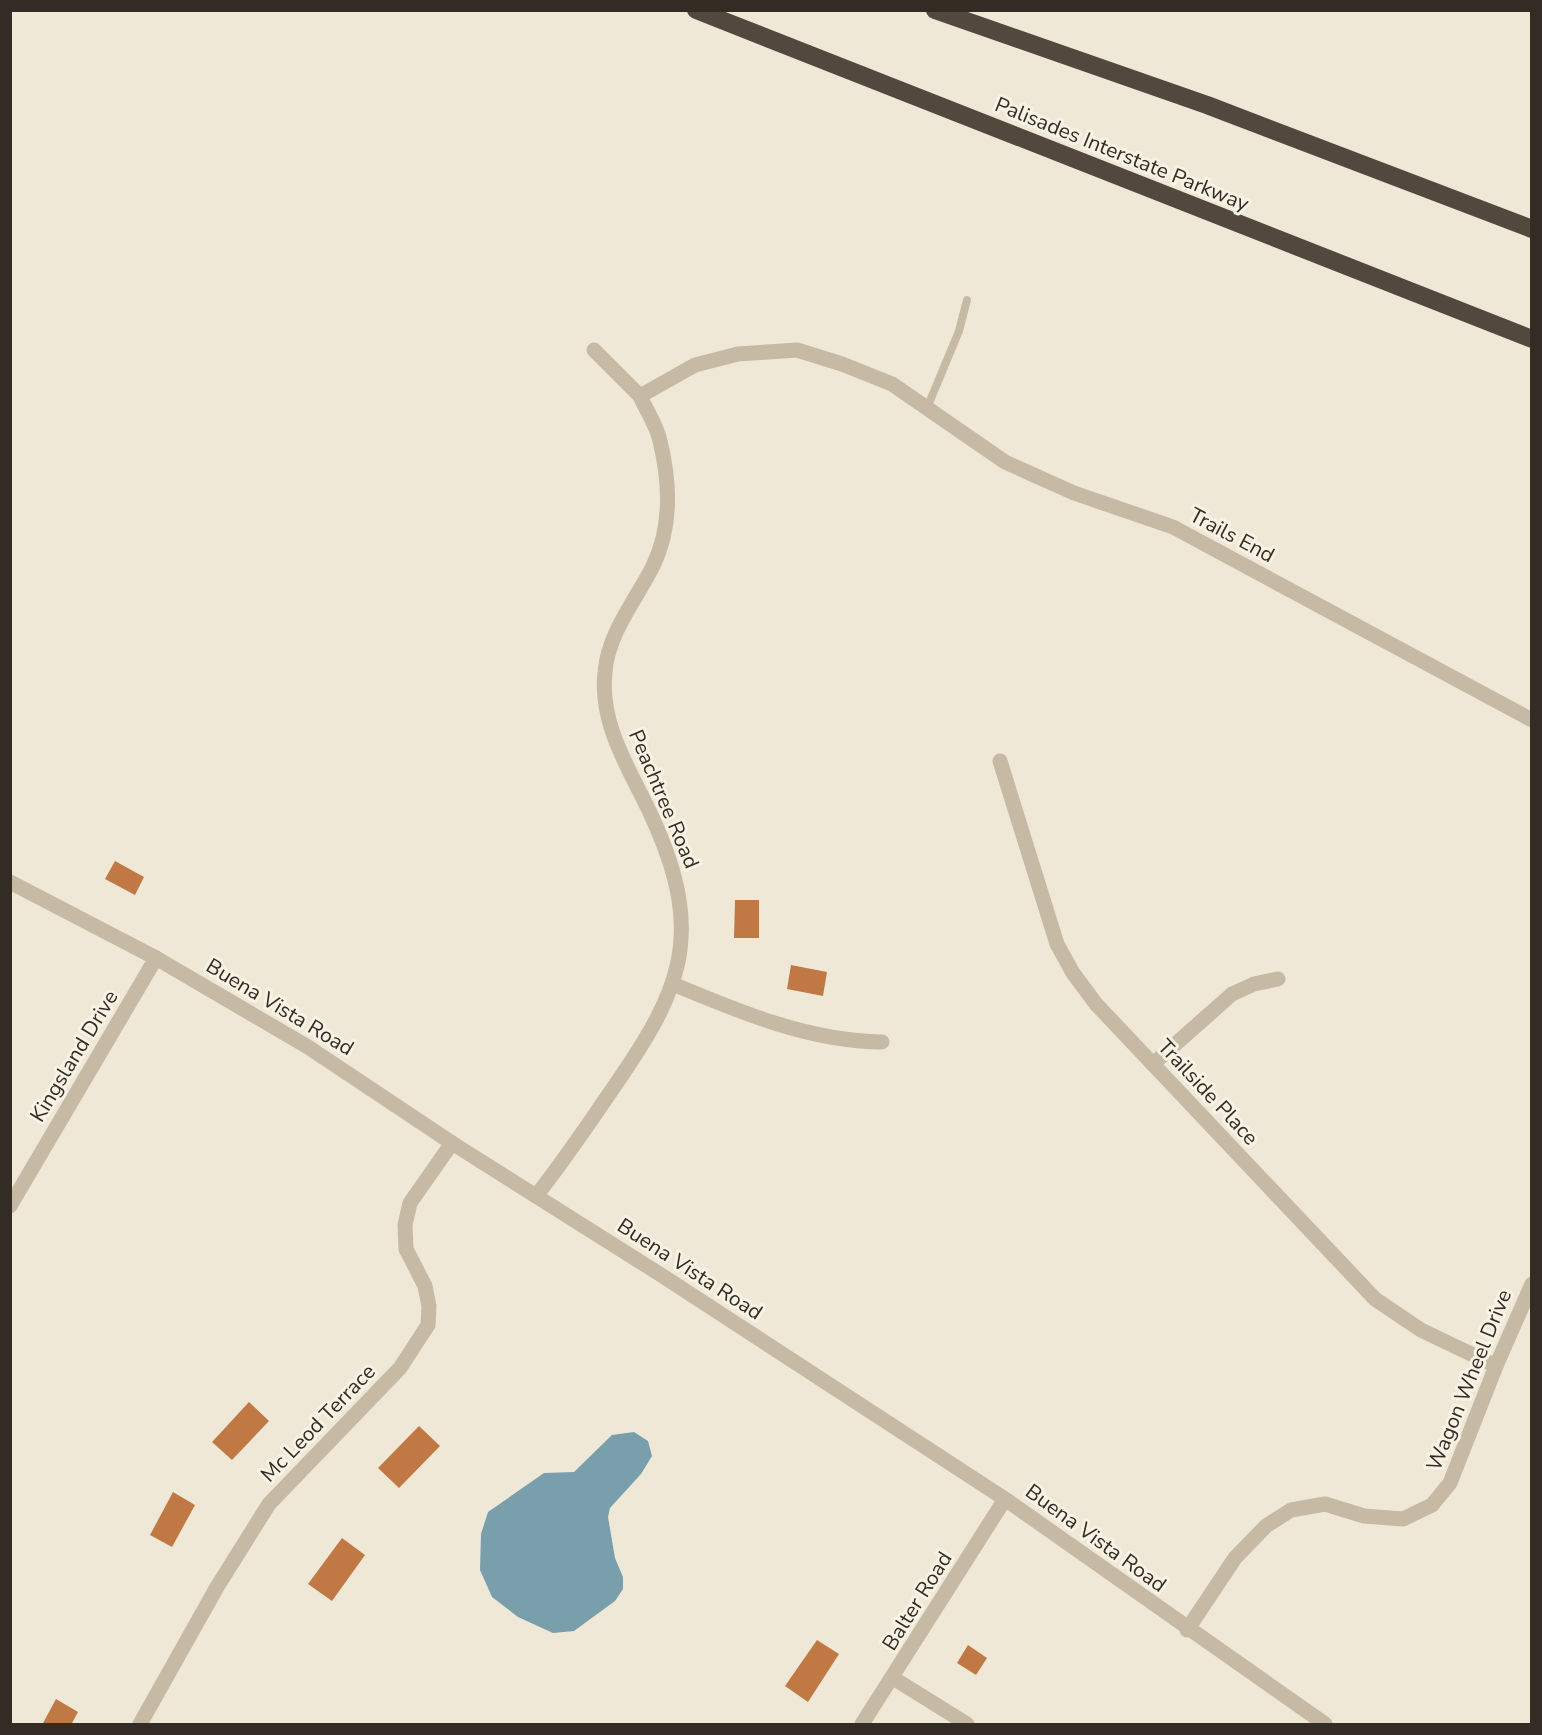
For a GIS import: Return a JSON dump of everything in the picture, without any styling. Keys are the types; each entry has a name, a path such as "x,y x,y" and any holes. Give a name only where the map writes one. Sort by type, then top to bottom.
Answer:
{"highway":[{"name":"Palisades Interstate Parkway","path":"696,10 1532,339"},
{"path":"935,10 1207,105 1532,229"}],"street":[{"path":"594,350 640,396"},
{"name":"Trails End","path":"640,396 695,365 738,354 797,350 882,380 910,396 1005,462 1074,493 1173,527 1532,720"},
{"name":"Peachtree Road","path":"536,1196 587,1130 648,1038 673,984 680,953 682,927 677,886 665,845 613,736 605,672 615,635 653,565 662,543 669,509 660,440 640,396"},
{"name":"Trailside Place","path":"1000,761 1058,944 1073,973 1096,1004 1375,1299 1421,1330 1496,1365"},
{"name":"Buena Vista Road","path":"10,882 156,958 309,1047 452,1143 1005,1499 1187,1630 1325,1725"},
{"name":"Kingsland Drive","path":"10,1206 156,958"},
{"path":"1153,1064 1232,994 1254,984 1278,979"},
{"path":"673,984 783,1026 850,1041 882,1042"},
{"name":"Mc Leod Terrace","path":"140,1725 217,1587 269,1504 400,1368 428,1326 429,1306 425,1286 406,1248 405,1225 410,1203 452,1143"},
{"name":"Wagon Wheel Drive","path":"1187,1630 1235,1558 1266,1526 1291,1510 1325,1504 1364,1516 1403,1519 1432,1505 1450,1484 1496,1365 1532,1284"},
{"name":"Balter Road","path":"862,1725 1005,1499"},
{"path":"893,1678 967,1725"}],"lane":[{"path":"927,408 968,300"}],"water":[{"path":"634,1432 648,1441 652,1456 641,1474 610,1508 608,1517 615,1558 623,1577 623,1589 615,1601 574,1631 553,1633 518,1617 492,1597 480,1570 481,1534 488,1512 544,1473 574,1472 612,1435"}],"building":[{"path":"115,861 144,877 135,895 105,879"},
{"path":"735,900 759,900 759,938 734,938"},
{"path":"791,965 827,972 823,996 787,989"},
{"path":"249,1402 269,1421 232,1460 212,1442"},
{"path":"419,1426 440,1446 399,1488 378,1468"},
{"path":"173,1492 195,1505 172,1547 150,1535"},
{"path":"342,1538 365,1555 332,1601 308,1584"},
{"path":"817,1640 839,1654 808,1702 785,1686"},
{"path":"968,1645 987,1658 976,1675 957,1663"},
{"path":"56,1699 78,1712 71,1725 42,1725"}]}
